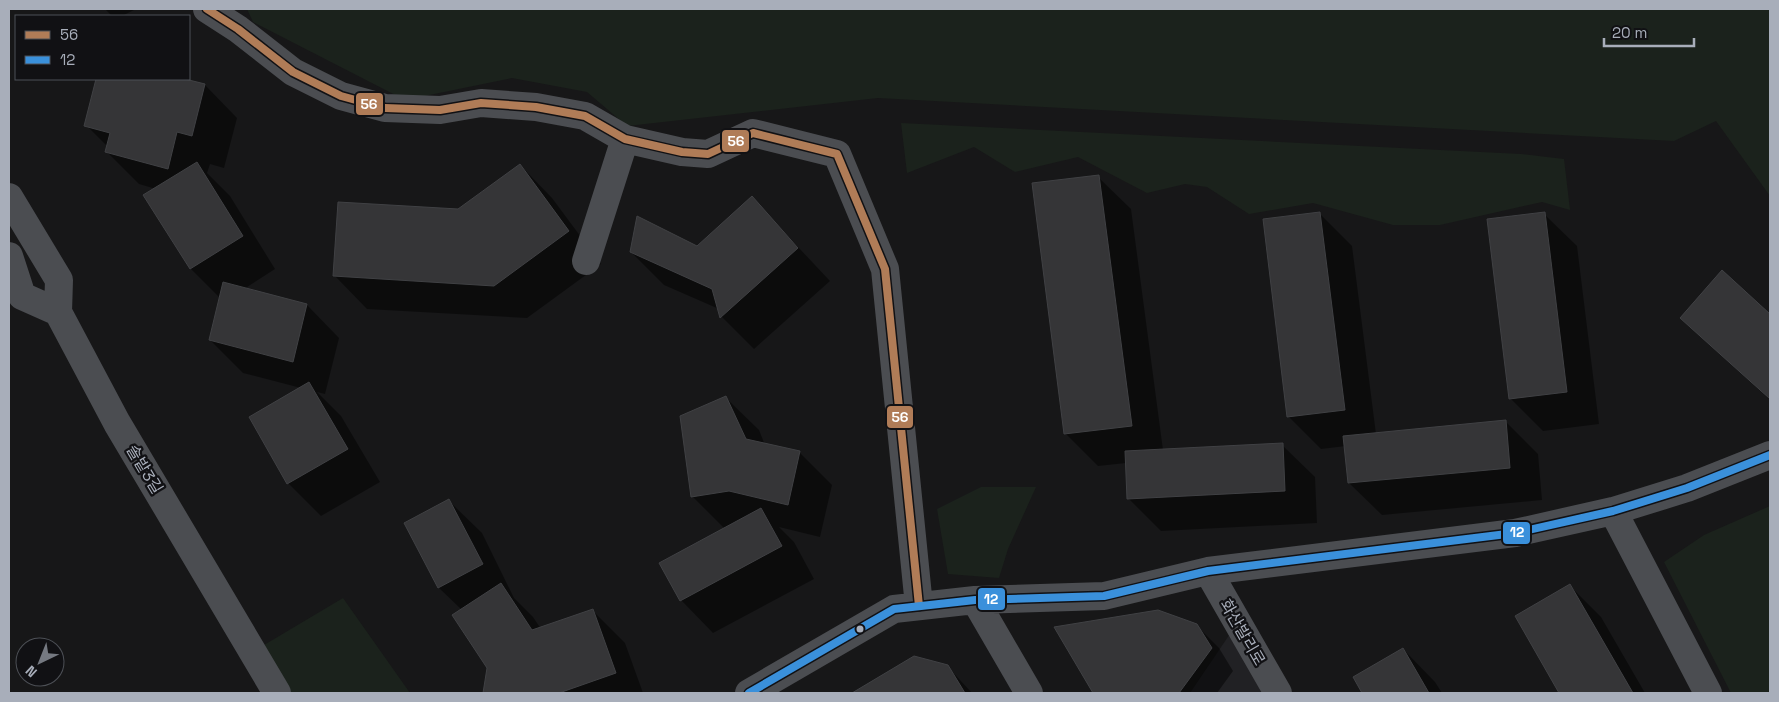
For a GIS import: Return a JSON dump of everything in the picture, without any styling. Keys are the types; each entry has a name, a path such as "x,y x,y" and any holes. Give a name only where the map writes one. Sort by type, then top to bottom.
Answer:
{"street":[{"path":"207,9 238,29 293,72 341,96 385,108 440,110 481,103 536,107 585,116 625,139 682,152 708,154 753,133 837,154 885,269 920,606"},
{"path":"586,260 625,139"},
{"path":"9,197 59,280 58,312 22,296 9,256"},
{"name":"솔밭3길","path":"58,312 117,423 277,693"},
{"path":"750,693 894,609 975,600 1104,596 1208,571 1515,532 1613,511 1687,488 1770,455"},
{"path":"1613,511 1708,693"},
{"name":"화산발리로","path":"1208,571 1278,693"},
{"path":"975,600 1029,693"}],"shaded area":[{"path":"247,9 1770,9 1770,196 1716,121 1674,141 878,98 627,126 587,92 512,78 405,100 253,22"},
{"path":"901,123 1521,154 1564,159 1570,210 1542,202 1440,225 1393,225 1313,203 1249,214 1207,187 1185,184 1147,193 1078,157 1015,172 974,147 907,173"},
{"path":"981,487 1036,487 1008,549 999,578 948,574 937,509"},
{"path":"1770,506 1770,693 1731,693 1664,562 1704,535"},
{"path":"343,598 410,693 277,693 254,651"},
{"path":"1238,622 1278,693 1190,693"}],"building":[{"path":"96,80 189,80 205,84 192,136 177,132 168,169 105,152 110,133 84,126"},
{"path":"197,162 243,236 190,269 143,195"},
{"path":"520,164 569,231 494,286 333,276 338,202 458,209"},
{"path":"1099,175 1132,426 1064,434 1032,183"},
{"path":"752,196 798,248 720,318 712,289 630,252 637,216 697,246"},
{"path":"1320,212 1345,410 1287,417 1263,219"},
{"path":"1545,212 1567,392 1509,399 1487,219"},
{"path":"1722,270 1770,314 1770,399 1680,318"},
{"path":"223,282 307,304 293,362 209,340"},
{"path":"309,382 348,449 287,484 249,417"},
{"path":"726,396 746,439 800,451 788,505 729,491 691,497 680,416"},
{"path":"1506,420 1510,468 1348,483 1343,436"},
{"path":"1283,443 1285,491 1127,499 1125,451"},
{"path":"449,499 483,564 438,588 404,523"},
{"path":"761,508 782,546 680,601 659,563"},
{"path":"501,583 532,630 593,609 616,673 559,693 483,693 487,668 452,615"},
{"path":"1570,584 1633,693 1559,693 1515,616"},
{"path":"1158,610 1197,624 1212,648 1179,693 1093,693 1054,627"},
{"path":"1403,648 1429,693 1362,693 1353,677"},
{"path":"914,656 948,665 965,693 852,693"}],"transit line":[{"name":"56","path":"207,9 238,29 293,72 341,96 385,108 440,110 481,103 536,107 585,116 625,139 682,152 708,154 753,133 837,154 885,269 919,606"},
{"name":"12","path":"749,693 894,609 975,600 1104,596 1208,571 1515,533 1613,511 1687,488 1770,455"}]}
